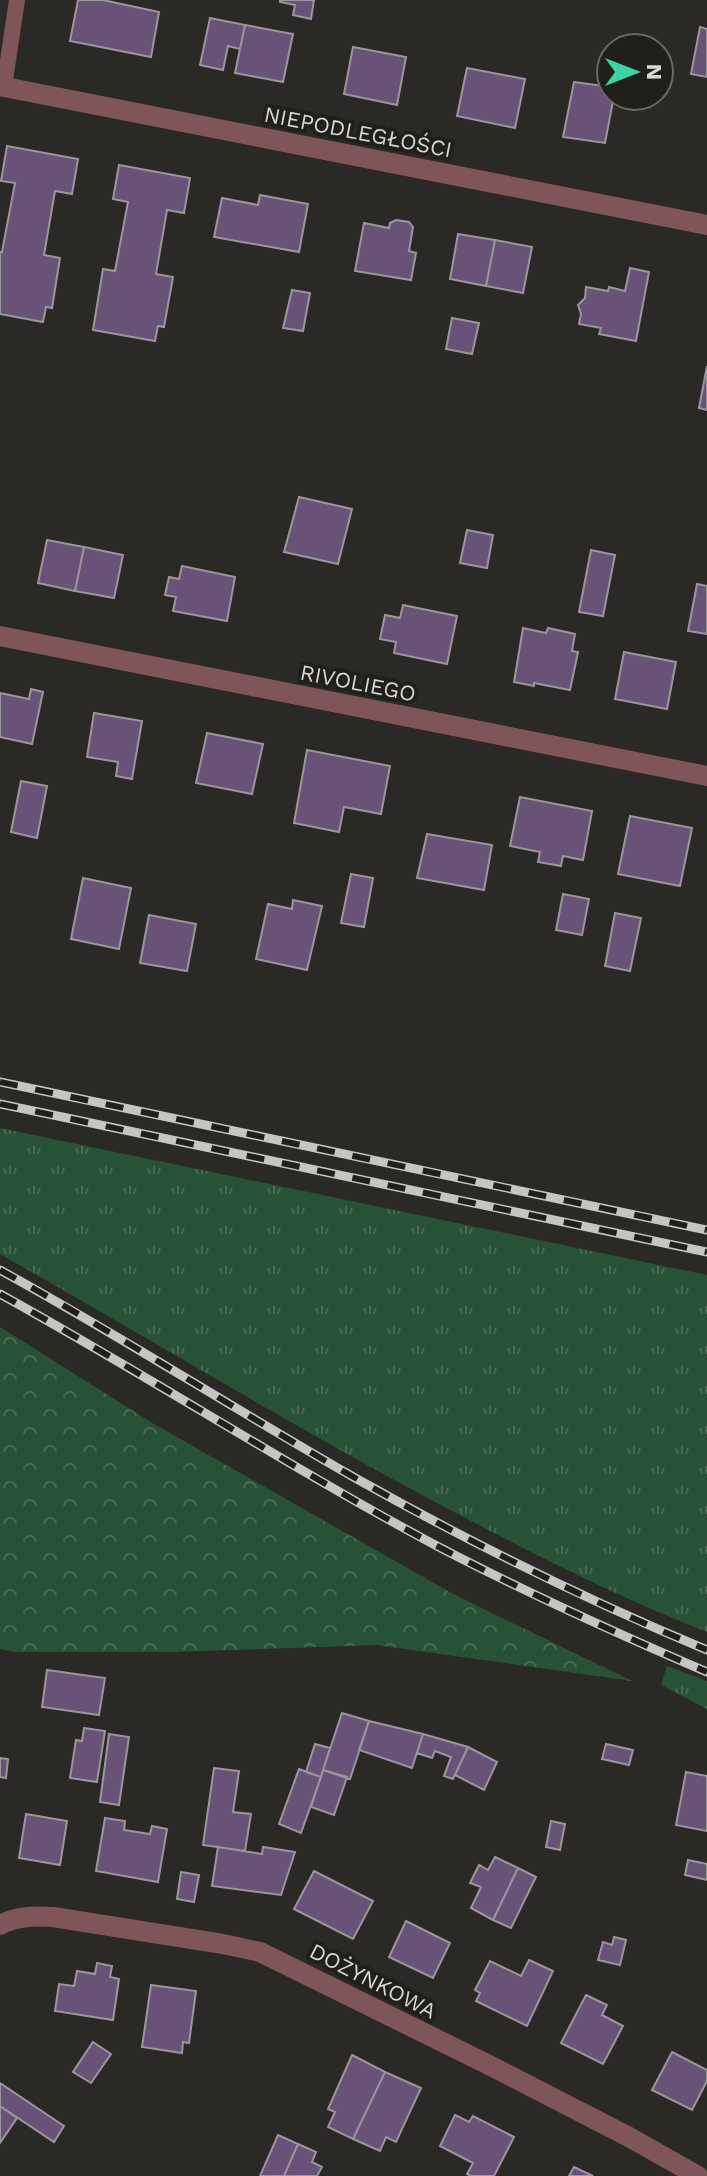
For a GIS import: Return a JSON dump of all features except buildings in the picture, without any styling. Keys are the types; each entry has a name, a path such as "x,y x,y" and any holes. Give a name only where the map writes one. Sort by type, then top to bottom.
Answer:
{"street":[{"name":"NIEPODLEGŁOŚCI","path":"2,87 707,225"},
{"name":"RIVOLIEGO","path":"0,636 707,776"},
{"name":"DOŻYNKOWA","path":"0,1925 15,1918 53,1917 260,1952 544,2093 698,2176"}],"lane":[{"path":"2,87 17,0"}],"green space":[{"path":"0,1128 707,1275 707,1632 579,1576 454,1512 0,1254"},
{"path":"0,1327 154,1424 455,1595 632,1681 377,1645 173,1652 15,1652 0,1649"},
{"path":"667,1666 707,1681 707,1709 661,1685"}],"railway":[{"path":"0,1082 707,1230"},
{"path":"0,1104 707,1252"},
{"path":"0,1270 400,1503 574,1591 707,1650"},
{"path":"0,1294 437,1546 571,1612 707,1672"}]}
